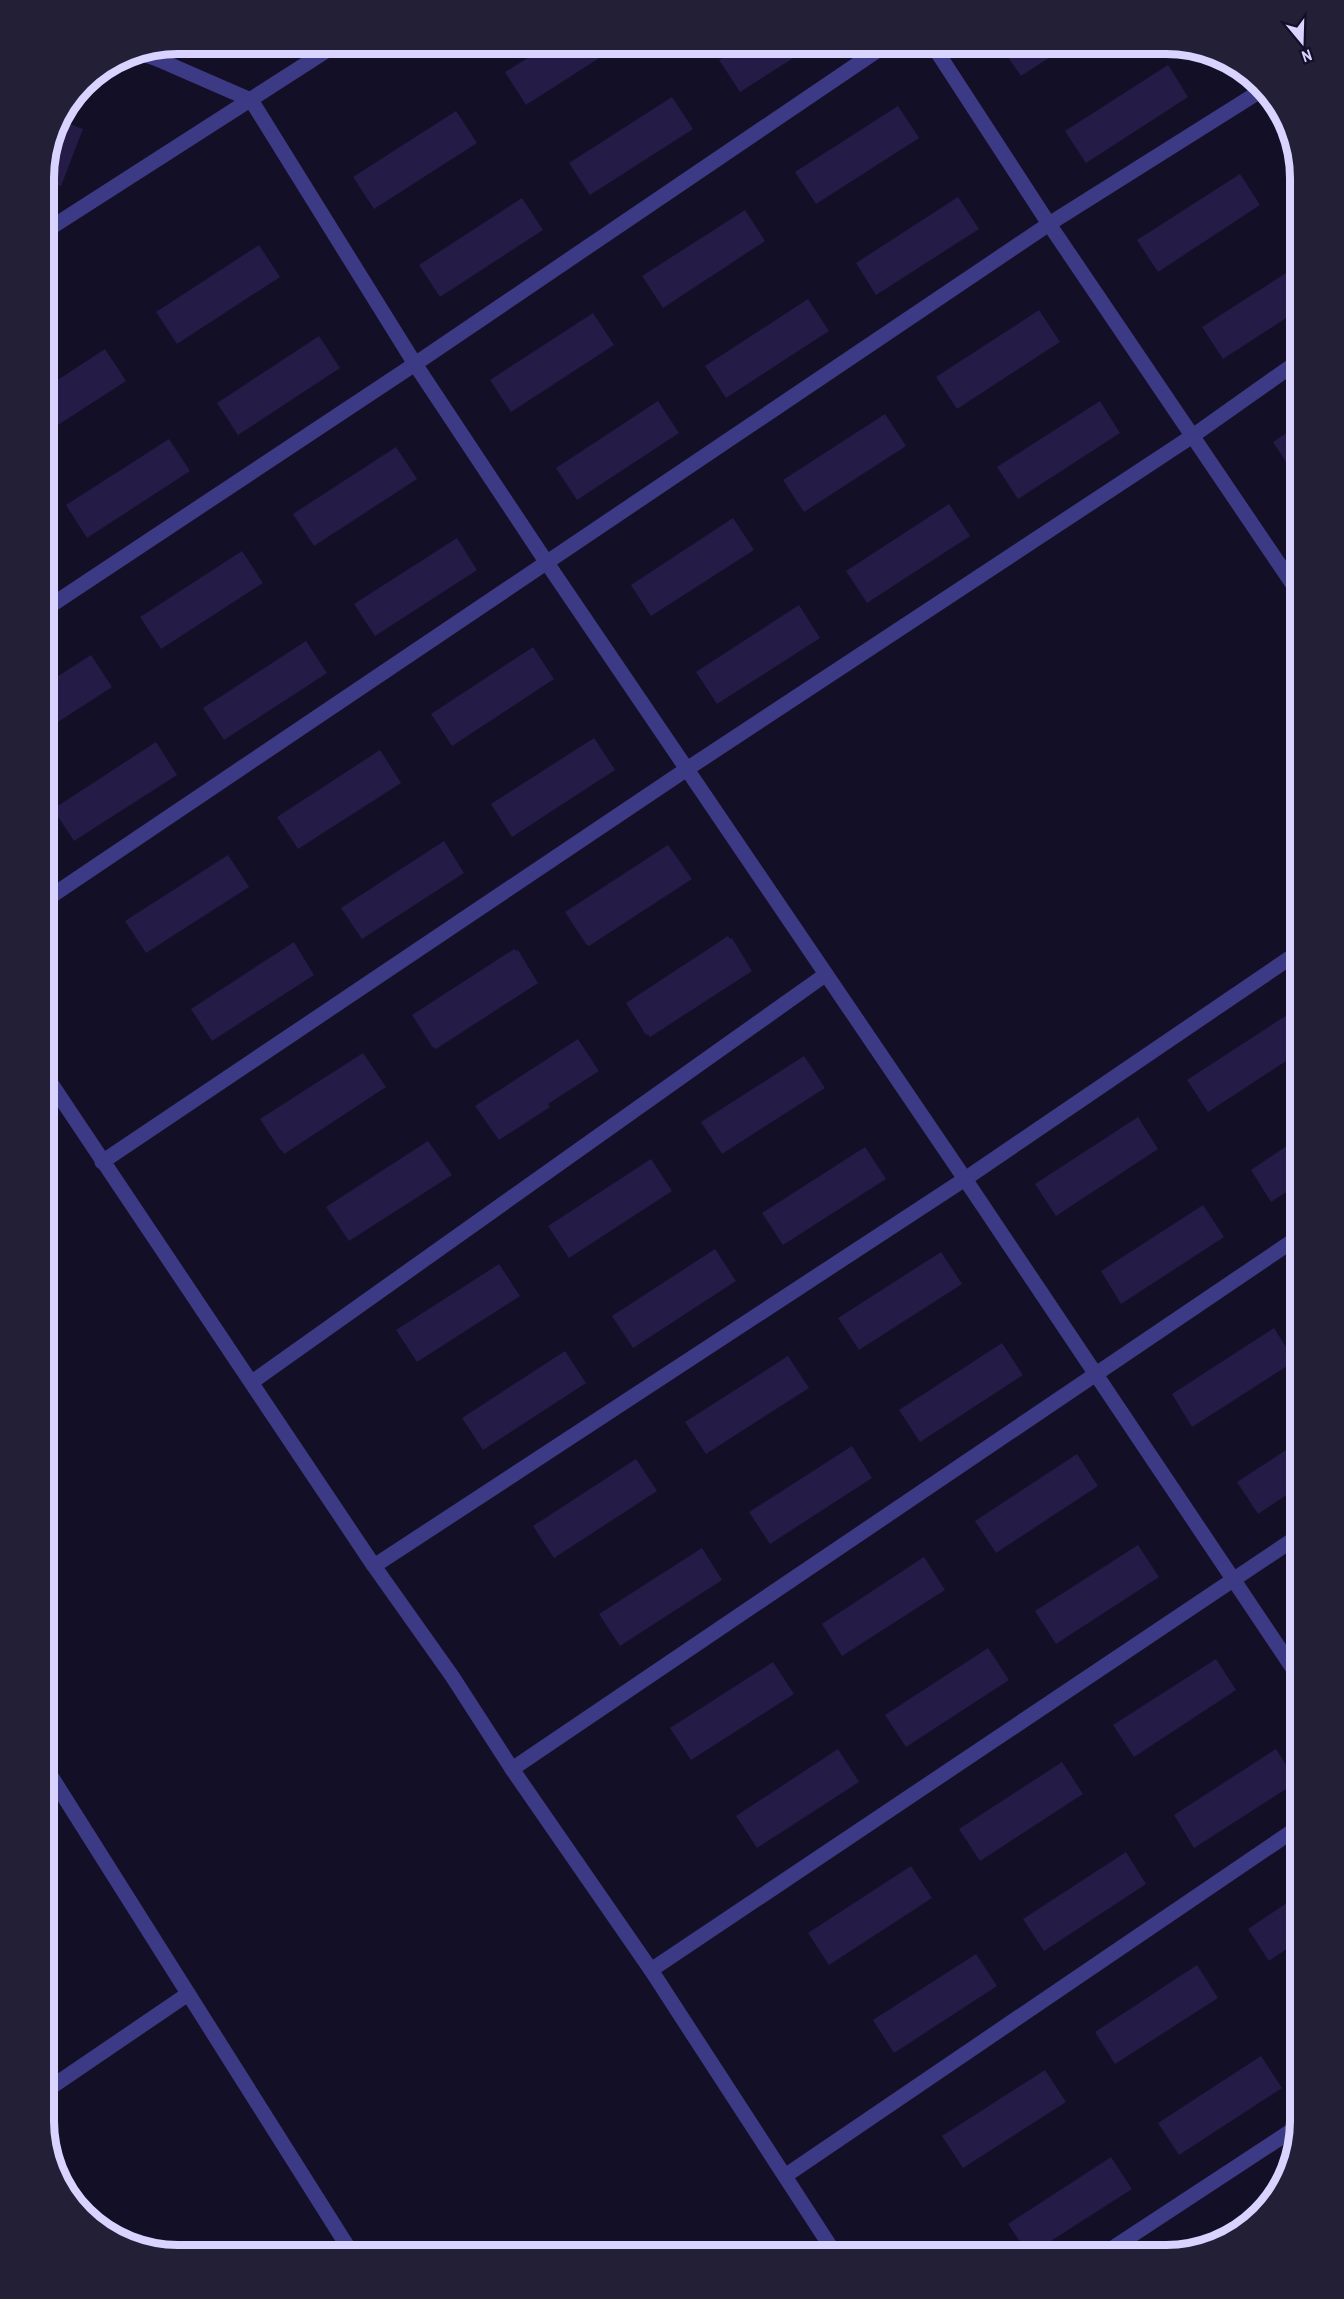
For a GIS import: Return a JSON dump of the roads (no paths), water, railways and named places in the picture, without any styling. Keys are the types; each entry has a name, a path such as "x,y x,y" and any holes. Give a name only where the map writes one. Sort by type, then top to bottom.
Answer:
{"street":[{"path":"54,225 322,54"},
{"path":"54,603 416,364 872,54"},
{"path":"938,54 1049,224 1194,435 1290,581"},
{"path":"163,55 251,100 416,364 547,563 825,975 966,1179 1290,1664"},
{"path":"54,895 1049,224 1256,93"},
{"path":"102,1162 687,768 1194,435 1290,367"},
{"path":"374,1566 966,1179 1290,958"},
{"path":"252,1382 825,975"},
{"path":"54,1088 374,1566 452,1676 512,1769 651,1970 830,2245"},
{"path":"512,1769 1290,1243"},
{"path":"651,1970 1290,1541"},
{"path":"54,1781 347,2245"},
{"path":"786,2176 1290,1833"},
{"path":"54,2085 188,1994"},
{"path":"1119,2245 1289,2132"}]}
